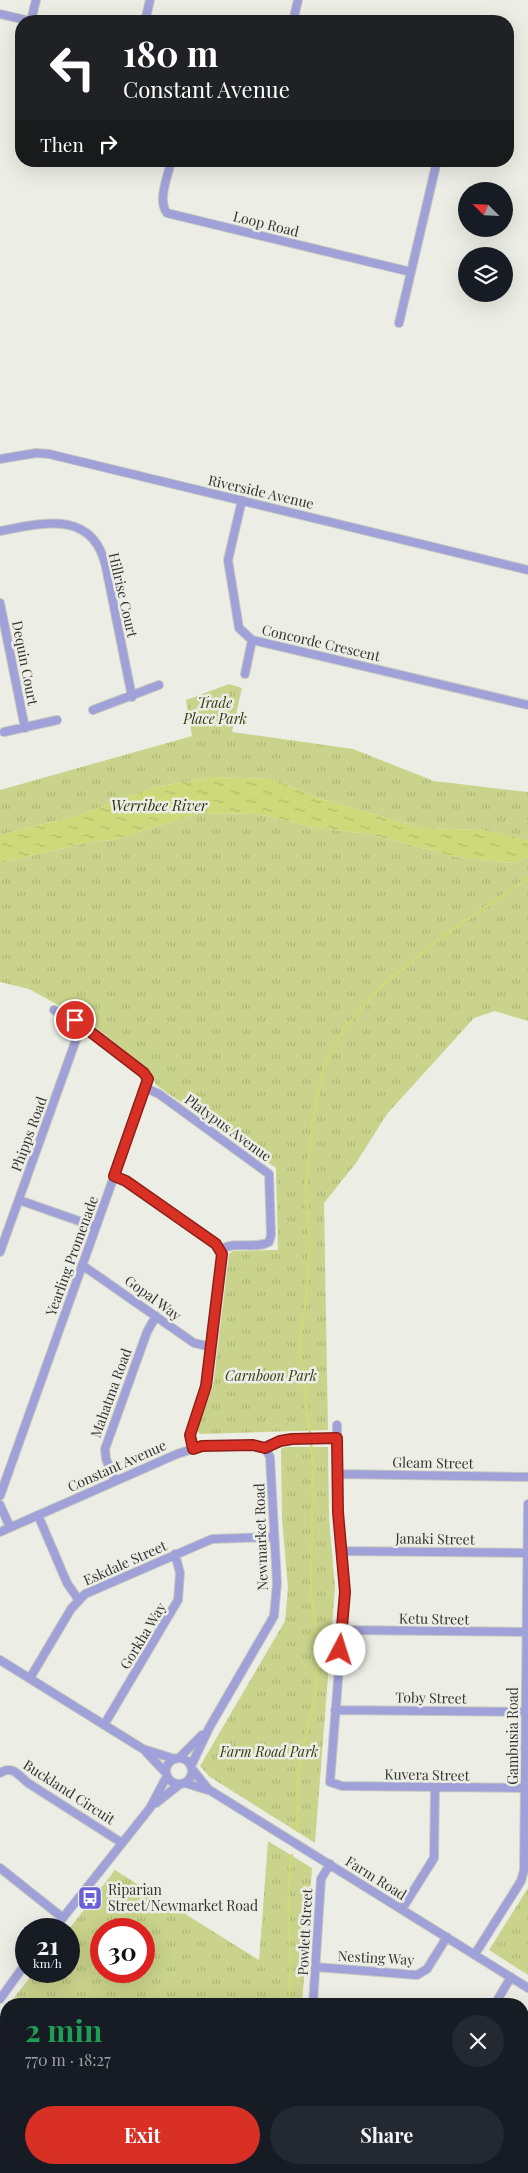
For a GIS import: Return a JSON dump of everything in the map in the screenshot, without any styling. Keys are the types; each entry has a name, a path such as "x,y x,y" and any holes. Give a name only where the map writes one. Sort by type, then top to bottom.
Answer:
{"street":[{"path":"32,15 36,0"},
{"path":"146,15 150,0"},
{"path":"294,15 298,0"},
{"path":"0,14 15,18"},
{"name":"Loop Road","path":"170,167 162,198 163,207 167,213 411,272"},
{"path":"399,323 436,167"},
{"name":"Riverside Avenue","path":"0,460 36,453 49,454 516,565 528,570"},
{"name":"Concorde Crescent","path":"242,500 229,553 228,568 239,628 252,640 528,705"},
{"name":"Hillrise Court","path":"0,531 50,522 62,523 83,531 99,547 106,567 132,697"},
{"name":"Riverside Avenue","path":"516,565 528,565"},
{"name":"Dequin Court","path":"0,603 25,728"},
{"path":"245,674 252,640"},
{"path":"93,710 160,685"},
{"name":"Dequin Court","path":"4,732 57,720"},
{"path":"54,1010 84,1026 144,1073 148,1079 146,1088"},
{"name":"Phipps Road","path":"0,1252 77,1037 84,1026"},
{"name":"Yearling Promenade","path":"0,1496 146,1088"},
{"name":"Platypus Avenue","path":"146,1088 159,1094 269,1174 271,1235 269,1242 263,1244 232,1244 220,1250"},
{"path":"114,1176 126,1181 216,1244 220,1250 222,1260 206,1386 190,1430 193,1449"},
{"path":"19,1200 96,1226"},
{"name":"Gopal Way","path":"82,1265 194,1343 211,1347"},
{"name":"Mahatma Road","path":"115,1480 106,1459 105,1449 147,1332 156,1316"},
{"path":"335,1710 345,1592 337,1425"},
{"path":"265,1448 280,1441 337,1438"},
{"name":"Constant Avenue","path":"0,1532 115,1480 202,1446 253,1445 265,1448"},
{"name":"Newmarket Road","path":"191,1767 209,1728 274,1616 277,1583 270,1457 265,1448"},
{"name":"Gleam Street","path":"338,1474 528,1477"},
{"name":"Gambusia Road","path":"475,1954 526,1870 528,1504"},
{"path":"0,1505 10,1527"},
{"path":"38,1515 67,1584 78,1599"},
{"name":"Eskdale Street","path":"30,1678 78,1599 85,1594 212,1539 274,1537"},
{"name":"Janaki Street","path":"342,1550 527,1553"},
{"name":"Gorkha Way","path":"104,1725 178,1600 180,1574 175,1554"},
{"name":"Ketu Street","path":"342,1630 526,1632"},
{"path":"0,1660 143,1749 167,1774 171,1781 183,1784"},
{"name":"Toby Street","path":"335,1710 526,1712"},
{"name":"Kuvera Street","path":"335,1710 330,1782 342,1786 525,1788"},
{"name":"Newmarket Road","path":"177,1759 209,1728"},
{"path":"143,1749 186,1760 191,1767 191,1777 150,1808"},
{"path":"0,1868 63,1918 150,1808 167,1774 168,1765 177,1759"},
{"name":"Farm Road","path":"191,1767 211,1791"},
{"name":"Buckland Circuit","path":"0,1773 7,1770 17,1772 28,1783 122,1843"},
{"name":"Farm Road","path":"183,1784 211,1791 528,1988"},
{"path":"402,1909 434,1858 435,1787"},
{"name":"Powlett Street","path":"313,1998 321,1878 330,1864"},
{"name":"Nesting Way","path":"316,1967 417,1974 427,1969 447,1937"},
{"path":"1,1998 15,1977"},
{"path":"499,1998 511,1977"},
{"path":"0,1990 9,1985"}],"green space":[{"name":"Trade Place Park","path":"229,684 242,688 232,732 353,749 434,781 528,792 528,841 482,830 422,828 318,798 273,779 213,777 155,787 79,815 0,835 0,790 192,736 186,700"},
{"name":"Carnboon Park","path":"199,813 259,814 316,828 369,834 456,857 513,863 528,858 528,1021 495,1011 474,1018 387,1114 356,1163 324,1203 328,1430 200,1434 197,1430 213,1386 229,1254 233,1251 278,1250 276,1168 156,1085 150,1071 89,1022 29,989 0,982 0,863 90,842 113,840"},
{"name":"Farm Road Park","path":"286,1447 328,1447 329,1518 335,1587 315,1843 210,1777 200,1766 285,1621 288,1588 282,1520 281,1449"},
{"path":"268,1841 312,1868 302,1998 14,1998 26,1983 80,1983 80,1918 78,1918 115,1870 259,1960"},
{"path":"528,1888 528,1975 489,1950"}],"water":[{"name":"Werribee River","path":"213,777 273,779 318,798 422,828 482,830 522,839 528,841 528,858 513,863 456,857 369,834 316,828 259,814 199,813 113,840 90,842 0,863 0,835 79,815 155,787"}],"waterway":[{"path":"297,1831 298,1772 316,1692 318,1646 311,1590 313,1460 299,1344 306,1301 310,1245 306,1185 313,1118 324,1066 344,1029 380,987 445,935 528,878"},
{"path":"289,1998 288,1892 292,1855"}],"place":[{"name":"Riparian Street/Newmarket Road","path":"90,1898"}],"route":[{"path":"75,1020 144,1073 148,1079 114,1176 126,1181 216,1244 222,1254 206,1386 190,1430 193,1449 202,1446 253,1445 265,1448 280,1441 292,1439 337,1438 338,1512 345,1592 340,1650"}]}
